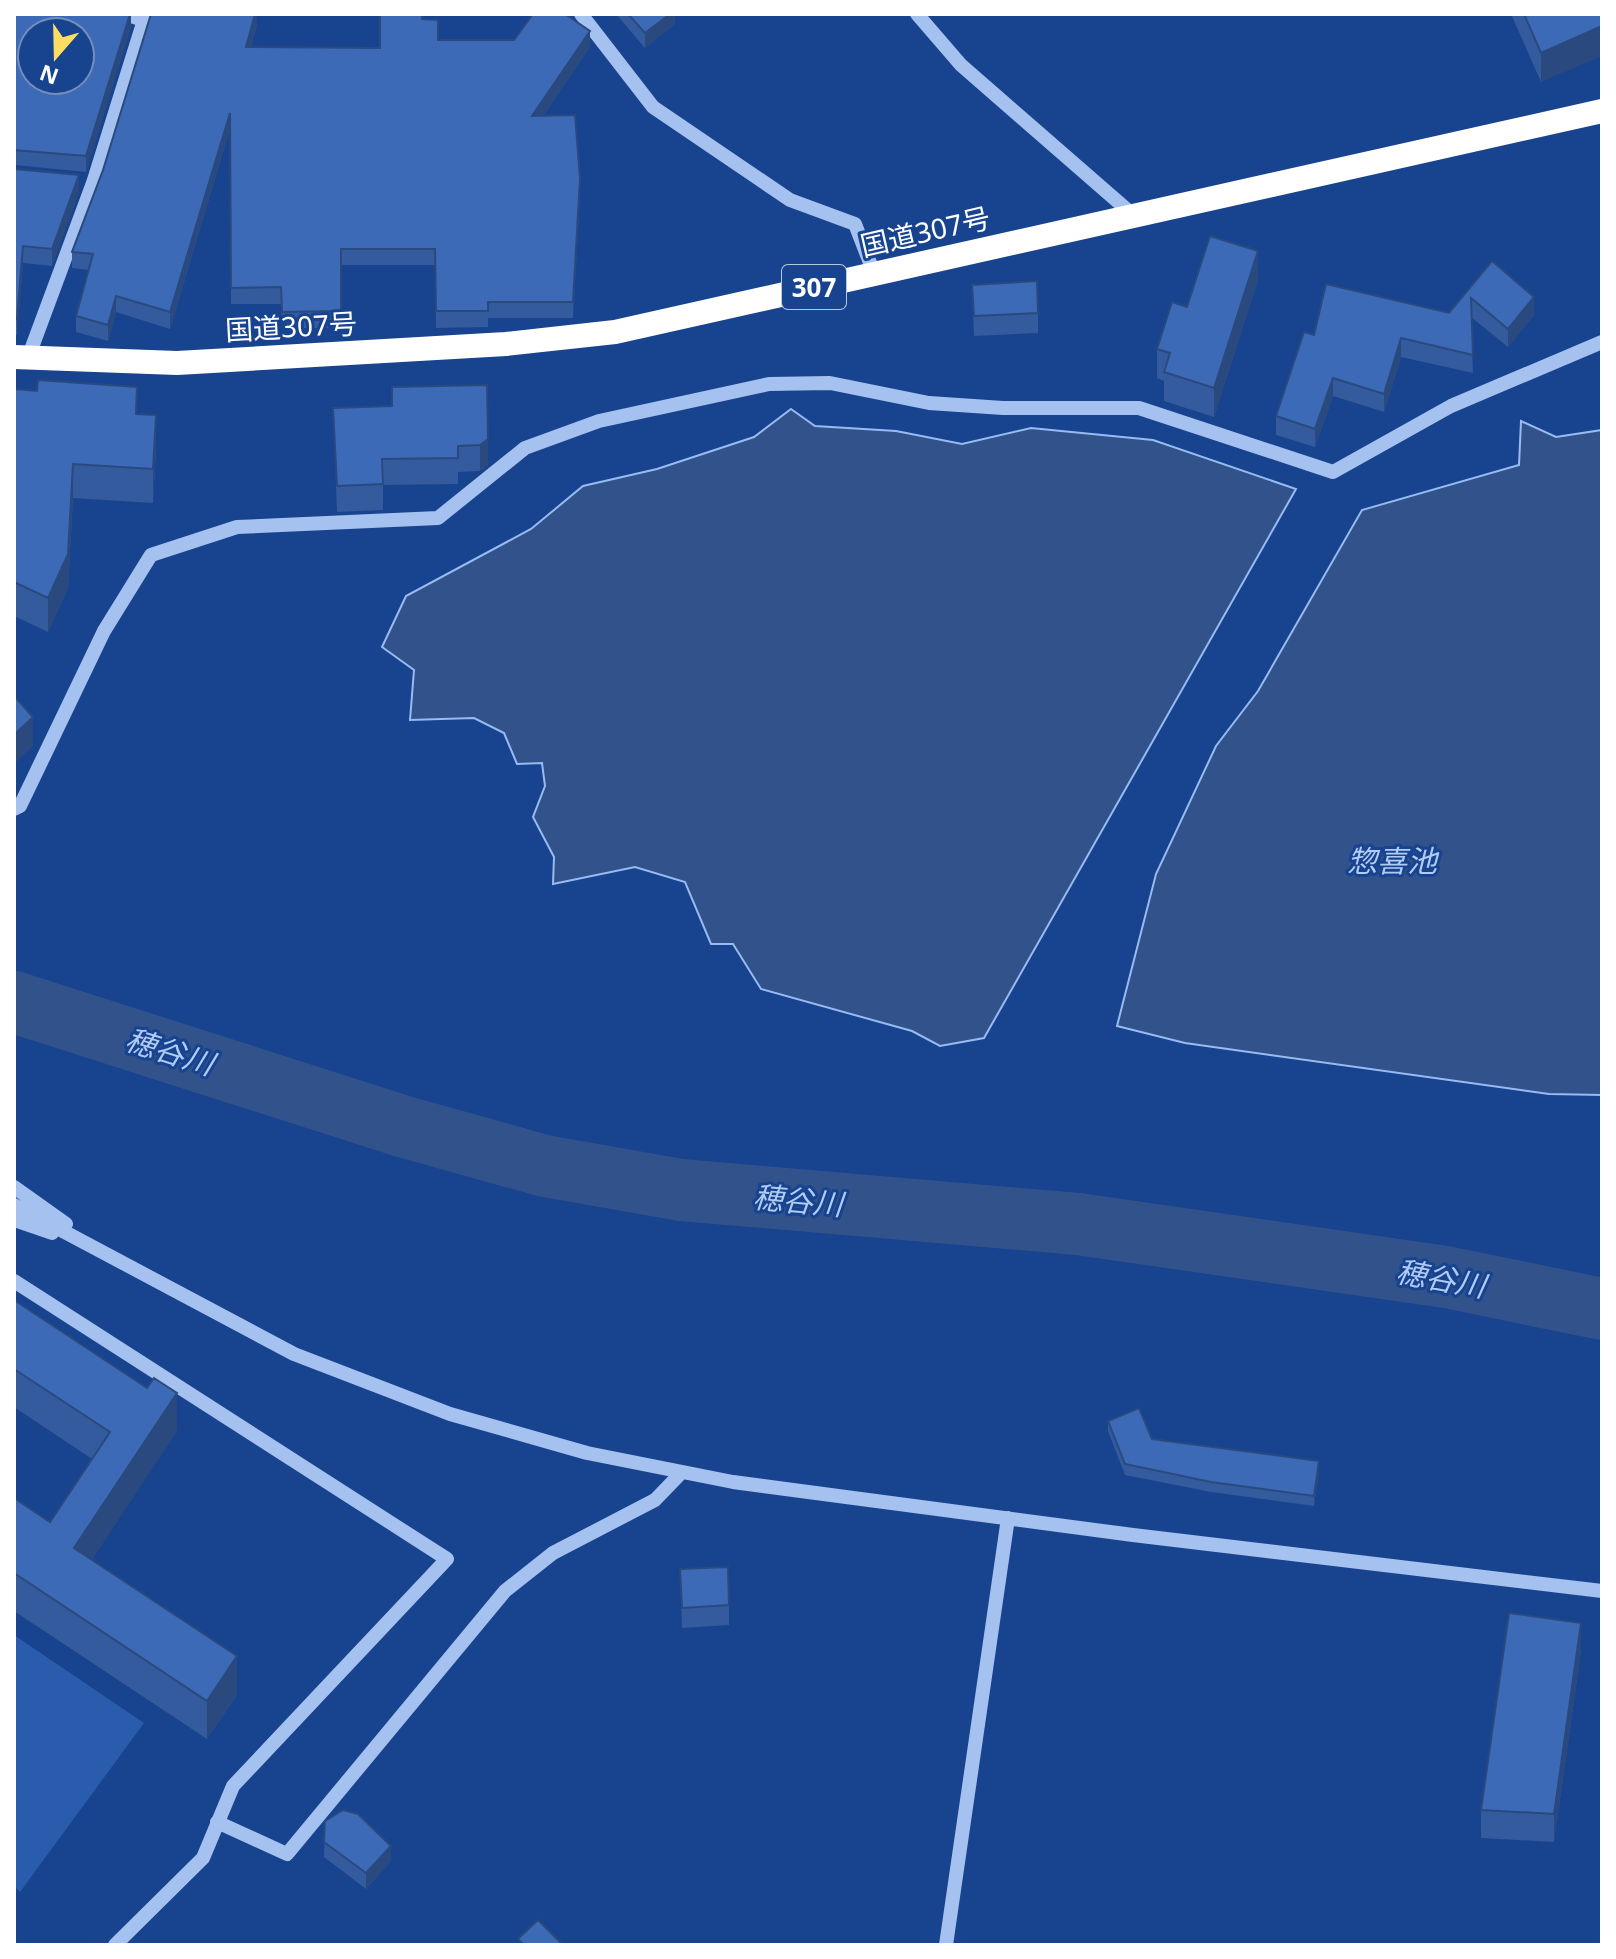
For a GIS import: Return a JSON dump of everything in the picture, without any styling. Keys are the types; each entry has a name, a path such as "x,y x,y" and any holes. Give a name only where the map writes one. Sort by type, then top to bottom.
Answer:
{"highway":[{"name":"国道307号","path":"21,358 177,363 506,344 615,332 1132,214 1301,181 1602,111"}],"street":[{"path":"21,358 93,183 144,20 124,14"},
{"path":"581,14 653,107 790,200 855,224 874,273"},
{"path":"917,14 961,65 1132,214"},
{"path":"77,181 93,183"},
{"path":"14,809 20,806 104,631 151,555 237,527 438,518 525,448 599,421 769,384 830,383 929,403 1003,408 1139,408 1333,472 1451,406 1602,342"},
{"path":"14,1187 105,1252"},
{"path":"14,1205 294,1354 380,1390 587,1453 682,1472 1008,1518 1602,1591"},
{"path":"14,1220 105,1252"},
{"path":"14,1281 447,1559 233,1786 203,1858 115,1945"},
{"path":"217,1822 287,1854 505,1591 553,1553 655,1500 682,1472"},
{"path":"946,1945 1008,1518"}],"shaded area":[{"path":"14,1635 144,1723 20,1892 14,1886"}],"water":[{"path":"791,409 815,426 896,431 962,444 1031,428 1153,440 1296,489 984,1038 940,1046 912,1031 761,989 733,944 711,944 685,882 635,867 553,884 554,857 533,817 545,786 542,763 517,764 504,733 474,718 410,720 414,670 382,647 406,596 531,529 583,486 657,469 754,437"},
{"name":"惣喜池","path":"1521,421 1556,437 1602,430 1602,1095 1549,1094 1185,1043 1117,1026 1156,874 1216,746 1258,691 1362,510 1519,465"}],"building":[{"path":"14,14 130,14 86,156 14,150"},
{"path":"151,14 255,14 246,47 380,48 380,14 422,14 422,19 438,20 438,40 514,40 533,14 565,14 590,31 532,116 575,115 580,178 573,302 488,302 488,311 436,311 435,249 341,249 341,311 282,312 281,287 231,288 230,113 170,312 116,296 108,325 76,316 93,254 72,252 103,170"},
{"path":"628,14 670,14 645,33"},
{"path":"1524,14 1602,14 1602,26 1541,53"},
{"path":"14,169 79,175 52,249 23,246 17,319 14,318"},
{"path":"1210,236 1258,251 1214,388 1164,372 1170,353 1157,349 1172,302 1187,307"},
{"path":"1492,261 1534,297 1508,329 1471,298 1473,355 1401,338 1384,394 1333,378 1315,429 1276,416 1304,332 1314,335 1326,284 1449,313"},
{"path":"1037,281 1038,313 974,316 972,285"},
{"path":"38,380 137,387 136,414 156,415 153,469 73,464 68,554 48,598 14,582 14,389 37,391"},
{"path":"487,385 488,439 480,445 458,446 458,458 382,459 383,484 337,486 333,408 392,406 392,387"},
{"path":"14,696 33,717 14,735"},
{"path":"14,1300 147,1388 154,1378 177,1393 74,1548 237,1656 207,1701 14,1573 14,1498 50,1522 110,1432 14,1369"},
{"path":"1139,1408 1152,1439 1319,1461 1314,1496 1211,1482 1125,1464 1108,1421"},
{"path":"728,1567 729,1605 682,1608 680,1569"},
{"path":"1509,1613 1581,1623 1554,1814 1481,1810"},
{"path":"343,1810 358,1814 391,1846 366,1873 324,1842 325,1821"},
{"path":"538,1920 563,1945 524,1945 518,1939"}],"waterway":[{"name":"穂谷川","path":"14,1002 405,1127 545,1166 681,1190 1078,1224 1446,1277 1602,1309"}]}
